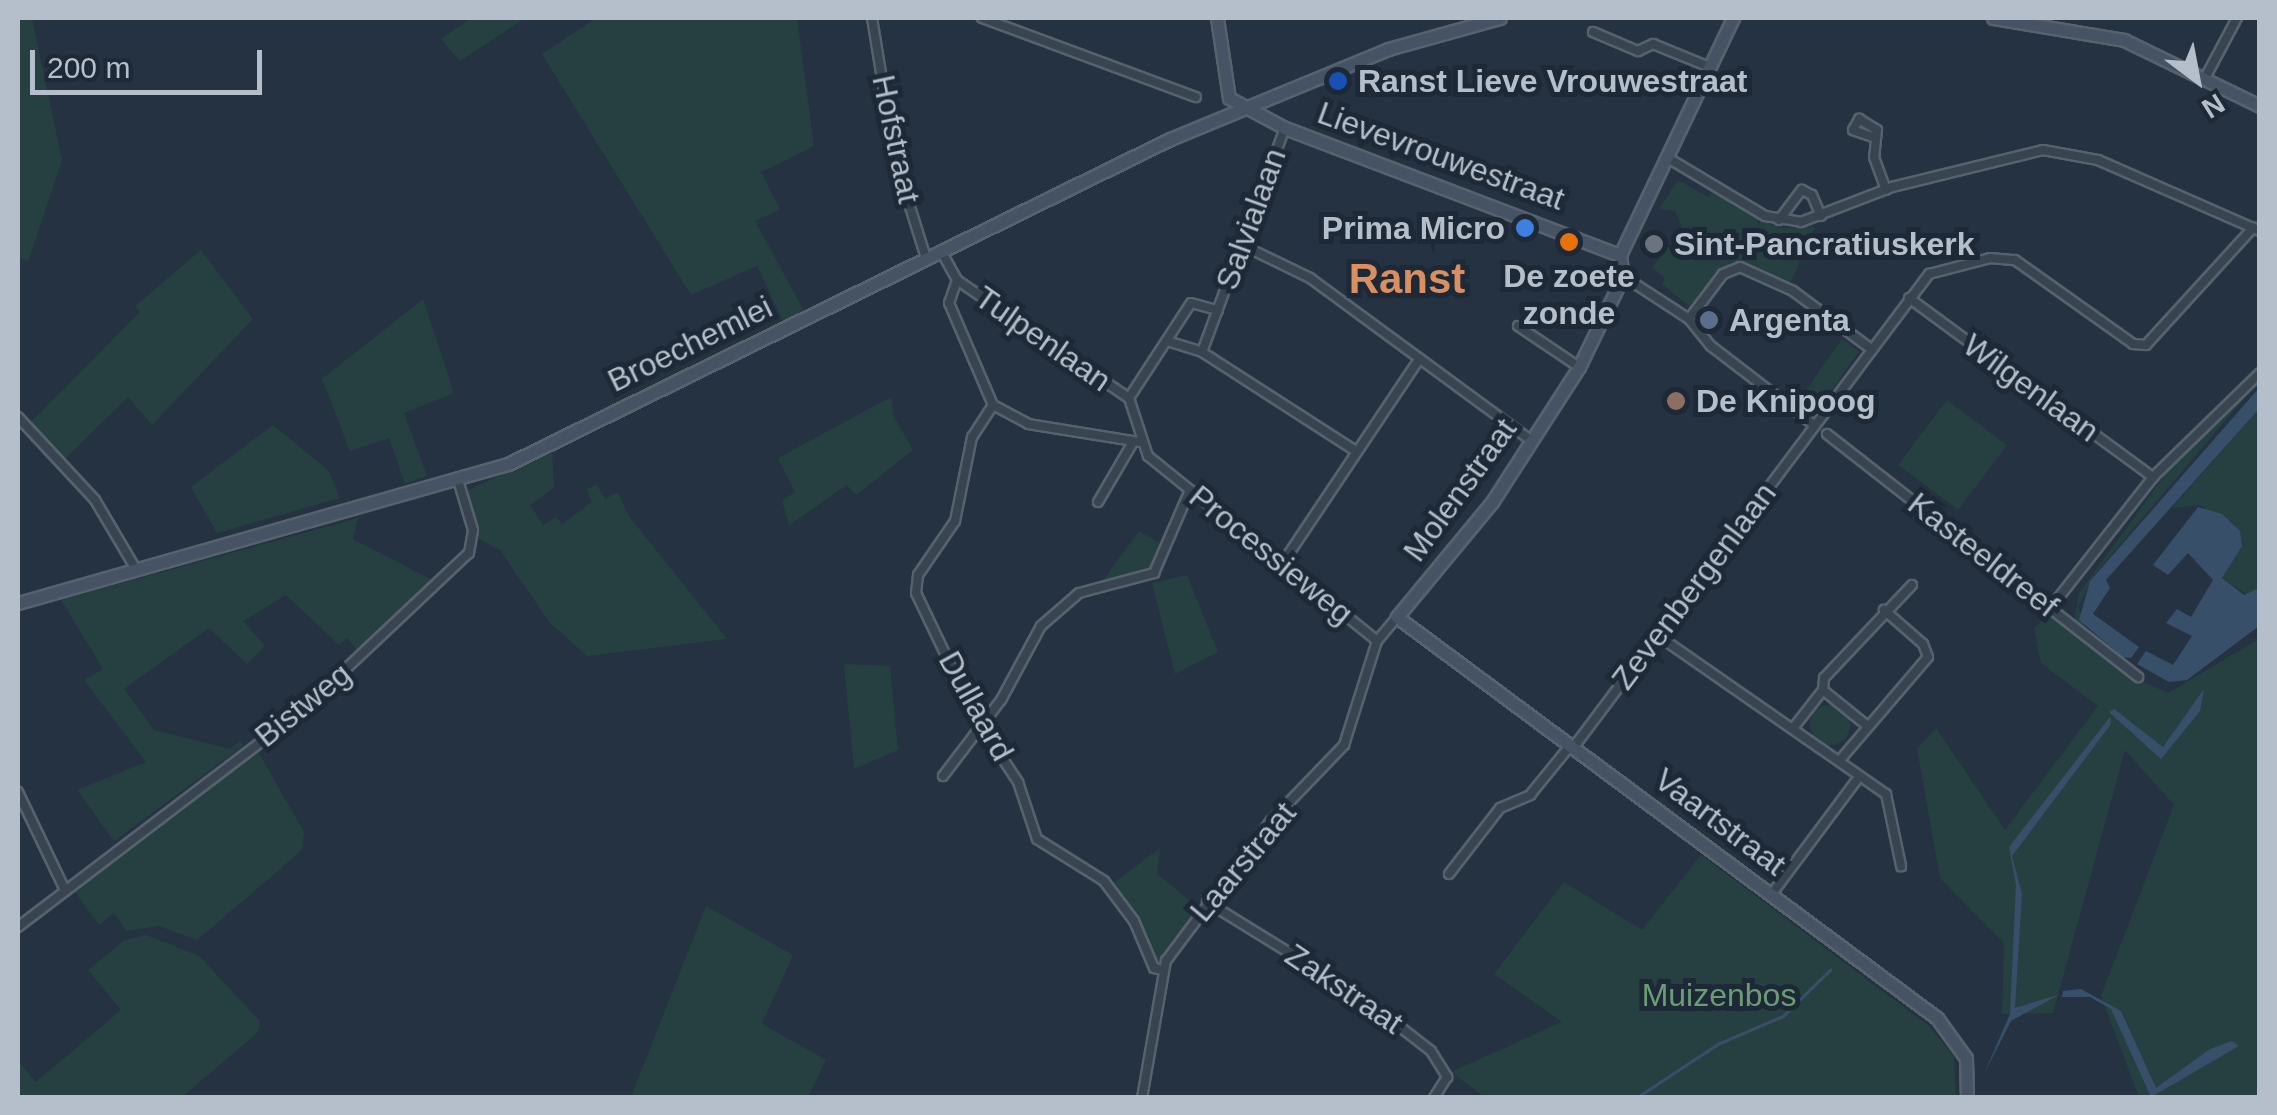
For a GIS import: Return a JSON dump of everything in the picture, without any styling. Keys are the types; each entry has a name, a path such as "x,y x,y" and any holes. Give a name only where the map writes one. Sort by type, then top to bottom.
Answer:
{"street":[{"name":"Hofstraat","path":"872,18 895,159 926,258"},
{"path":"982,18 1196,97"},
{"name":"Lievevrouwestraat","path":"1218,18 1225,97 1285,128 1620,255"},
{"name":"Broechemlei","path":"18,603 508,464 1245,106 1388,49 1500,18"},
{"path":"1733,18 1620,255 1623,276 1688,318 1711,346 1814,425"},
{"path":"1993,18 2102,34 2260,106"},
{"path":"2204,78 2237,18"},
{"path":"1593,32 1638,50 1653,44 1708,66"},
{"path":"1270,120 1274,94"},
{"name":"Salvialaan","path":"1202,352 1285,128"},
{"path":"1873,137 1886,190"},
{"path":"1668,158 1779,220 1821,216 1886,190 2043,150 2098,160 2256,230"},
{"path":"1779,220 1802,190 1812,195 1821,216"},
{"name":"Zevenbergenlaan","path":"1450,874 1500,808 1530,796 1572,747 1909,298 1937,271 1990,258 2014,260 2132,344 2146,345 2256,230"},
{"path":"1242,245 1289,264 1532,440"},
{"path":"940,251 957,280 948,303 993,405 1028,424 1086,429 1136,442"},
{"path":"1688,318 1722,274 1740,267 1792,291 1871,348"},
{"name":"Molenstraat","path":"1377,641 1492,502 1580,367 1623,276"},
{"name":"Tulpenlaan","path":"957,280 1129,398"},
{"name":"Wilgenlaan","path":"1909,298 2154,477"},
{"path":"1098,502 1136,442 1129,398 1191,303 1218,310"},
{"path":"1518,326 1580,367"},
{"path":"1167,340 1202,352 1357,452"},
{"path":"1282,564 1419,358"},
{"path":"2052,606 2154,477 2260,373"},
{"name":"Dullaard","path":"993,405 972,437 955,521 915,587 983,725 1018,782 1037,839 1104,881 1134,921 1154,968 1162,970"},
{"path":"18,417 95,500 137,570"},
{"name":"Kasteeldreef","path":"1827,434 2138,677"},
{"name":"Processieweg","path":"1136,442 1377,641"},
{"name":"Bistweg","path":"18,927 64,888 299,713 469,553 473,530 458,480"},
{"path":"943,776 983,725 1041,626 1079,594 1154,573 1190,490"},
{"path":"1794,727 1823,690 1824,678 1884,610 1912,585"},
{"path":"1840,760 1928,651 1884,610"},
{"name":"Vaartstraat","path":"1397,616 1947,1028 1966,1058 1967,1098"},
{"path":"1657,635 1732,692 1759,700 1890,801 1902,866"},
{"name":"Laarstraat","path":"1142,1098 1162,970 1208,902 1344,745 1377,641"},
{"path":"1823,690 1866,725"},
{"path":"1772,895 1859,777"},
{"path":"18,792 64,888"},
{"name":"Zakstraat","path":"1208,902 1368,1001 1432,1051 1447,1077 1434,1098"}],"green space":[{"path":"18,18 32,18 62,160 28,262 18,256"},
{"path":"471,18 525,18 460,61 441,39"},
{"path":"596,18 797,18 814,146 761,172 780,209 755,221 804,311 783,321 757,266 691,295 542,54"},
{"path":"1678,180 1708,197 1714,190 1757,217 1758,226 1762,220 1779,228 1815,227 1790,284 1744,262 1730,263 1690,307 1662,284 1665,278 1652,267 1683,230 1675,211 1659,209"},
{"path":"201,250 253,319 152,425 128,397 65,459 30,423 140,312 135,306"},
{"path":"423,299 454,393 404,413 427,476 405,484 389,438 350,451 322,379"},
{"path":"1842,339 1859,351 1816,413 1798,401"},
{"path":"2259,381 2094,575 2078,607 2085,627 2074,622 2079,593 2168,471"},
{"path":"891,397 894,417 913,450 856,495 847,485 789,525 782,501 795,492 778,458"},
{"path":"1947,400 2007,445 1958,510 1898,465"},
{"path":"2259,409 2259,588 2248,595 2222,578 2243,543 2201,505 2172,508"},
{"path":"273,425 329,471 340,498 217,533 191,487"},
{"path":"552,451 554,488 530,505 543,525 556,517 562,524 592,502 586,489 597,485 605,499 618,492 628,515 727,639 587,656 550,623 500,550 479,539 464,492"},
{"path":"358,518 353,539 432,580 358,651 347,638 339,645 286,595 243,621 265,646 247,664 209,628 124,689 154,730 230,749 240,741 243,746 114,841 77,790 146,762 84,680 103,669 61,600"},
{"path":"1139,531 1163,545 1153,571 1101,583"},
{"path":"1187,575 1218,652 1175,674 1152,583"},
{"path":"2050,611 2123,673 2168,693 2259,639 2259,1097 2139,1097 2101,996 2174,805 2125,750 2053,1013 2002,1014 2004,943 1940,878 1917,749 1936,728 2005,830 2098,706 2041,663 2034,629"},
{"path":"844,664 890,666 898,750 854,769"},
{"path":"1830,705 1844,711 1850,725 1844,739 1830,745 1816,739 1810,725 1816,711"},
{"path":"256,748 304,832 302,850 197,940 159,926 126,931 114,913 99,925 73,889"},
{"path":"1160,848 1157,874 1199,908 1157,963 1129,905 1111,885"},
{"name":"Muizenbos","path":"1701,855 1929,1026 1954,1057 1956,1098 1486,1098 1451,1072 1562,1022 1494,974 1564,882 1642,930"},
{"path":"706,906 793,955 762,1024 826,1060 808,1097 631,1097"},
{"path":"146,935 199,956 260,1021 258,1032 182,1097 18,1097 18,1061 36,1082 121,1010 88,970 125,940"}],"water":[{"path":"2259,388 2259,409 2106,580 2110,588 2093,614 2139,647 2131,658 2123,657 2079,620 2090,581"},
{"path":"2198,507 2222,514 2240,531 2242,546 2222,578 2244,595 2259,588 2259,626 2187,680 2169,682 2137,664 2146,651 2173,665 2192,636 2166,623 2177,609 2191,617 2213,580 2188,553 2168,575 2153,565"},
{"path":"2204,689 2200,711 2161,759 2109,712 2114,709 2163,747"},
{"path":"2110,717 2111,724 2012,856 2022,894 2015,1008 2058,995 2011,1021 1984,1074 2010,1014 2016,885 2009,847"},
{"path":"2081,989 2121,1011 2156,1088 2210,1049 2232,1041 2239,1046 2151,1097 2111,1009 2090,997 2062,997 2063,991"}],"waterway":[{"path":"1636,1098 1718,1044 1783,1016 1830,970"}],"place":[{"name":"Ranst Lieve Vrouwestraat","path":"1338,81"},
{"name":"Prima Micro","path":"1525,228"},
{"name":"De zoete zonde","path":"1569,242"},
{"name":"Sint-Pancratiuskerk","path":"1654,244"},
{"name":"Argenta","path":"1709,320"},
{"name":"De Knipoog","path":"1676,401"}],"district":[{"name":"Ranst","path":"1407,279"}]}
